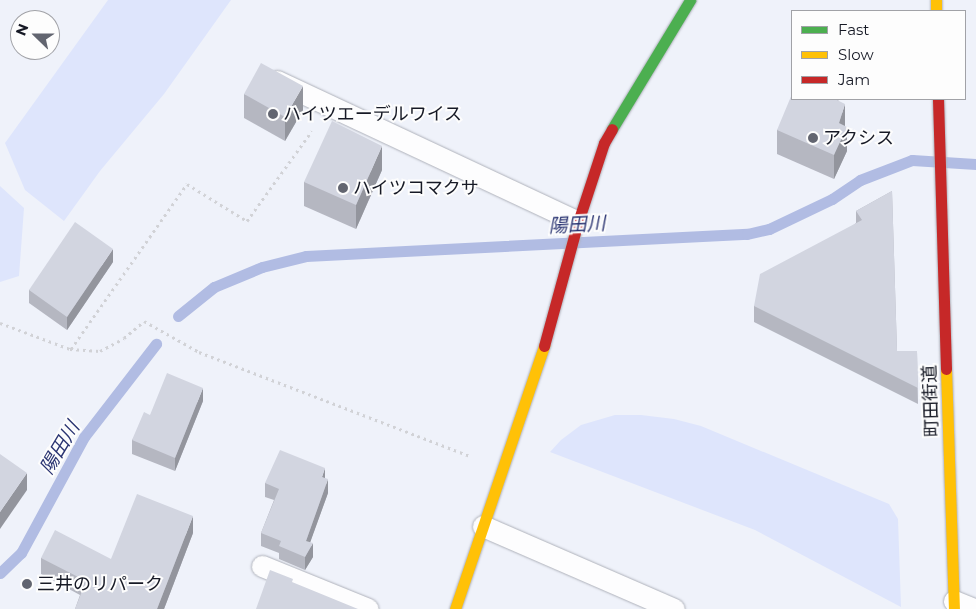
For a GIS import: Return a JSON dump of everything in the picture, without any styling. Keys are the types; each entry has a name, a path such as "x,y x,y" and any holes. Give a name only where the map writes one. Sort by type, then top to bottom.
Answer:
{"street":[{"path":"455,609 543,350 577,227 604,143 690,0"},
{"name":"町田街道","path":"938,100 954,605"}],"lane":[{"path":"264,74 577,227"},
{"path":"482,526 674,609"},
{"path":"262,566 368,609"},
{"path":"954,605 974,609"}],"path":[{"path":"70,349 187,184 247,222 330,105"},
{"path":"0,323 70,349 100,351 124,338 144,321 199,352 503,468"}],"shaded area":[{"path":"108,0 231,0 164,94 100,171 64,221 25,190 5,143"},
{"path":"0,186 24,208 19,276 0,282"},
{"path":"615,415 641,415 674,419 701,426 889,504 898,519 901,607 755,530 550,452 561,440 581,425"}],"building":[{"path":"261,63 303,86 285,117 244,94"},
{"path":"791,96 791,100 837,100 845,104 839,123 847,127 834,155 777,130"},
{"path":"332,121 382,146 356,205 304,182"},
{"path":"892,191 897,351 917,351 918,388 754,306 760,274 862,220 856,211"},
{"path":"75,222 113,249 67,317 29,290"},
{"path":"167,373 203,388 175,458 132,440 144,412 150,415"},
{"path":"280,450 325,468 322,477 328,479 306,541 313,543 305,557 279,546 281,541 261,533 279,489 265,483"},
{"path":"0,454 27,473 0,512"},
{"path":"137,494 193,516 157,609 75,609 86,581 41,558 55,530 111,559"},
{"path":"270,570 293,579 292,582 358,609 256,609"}],"waterway":[{"name":"陽田川","path":"178,316 214,287 262,267 306,256 747,234 769,229 832,199 860,180 912,160 976,164"},
{"name":"陽田川","path":"0,573 21,553 84,437 156,344"}],"traffic: fast":[{"path":"612,129 690,0"}],"traffic: slow":[{"path":"936,0 936,10"},
{"path":"455,609 544,346"},
{"path":"946,369 954,609"}],"traffic: jam":[{"path":"938,100 946,369"},
{"path":"544,346 578,222 604,143 612,129"}],"place":[{"name":"ハイツエーデルワイス","path":"273,114"},
{"name":"アクシス","path":"813,138"},
{"name":"ハイツコマクサ","path":"343,188"},
{"name":"三井のリパーク","path":"27,584"}]}
